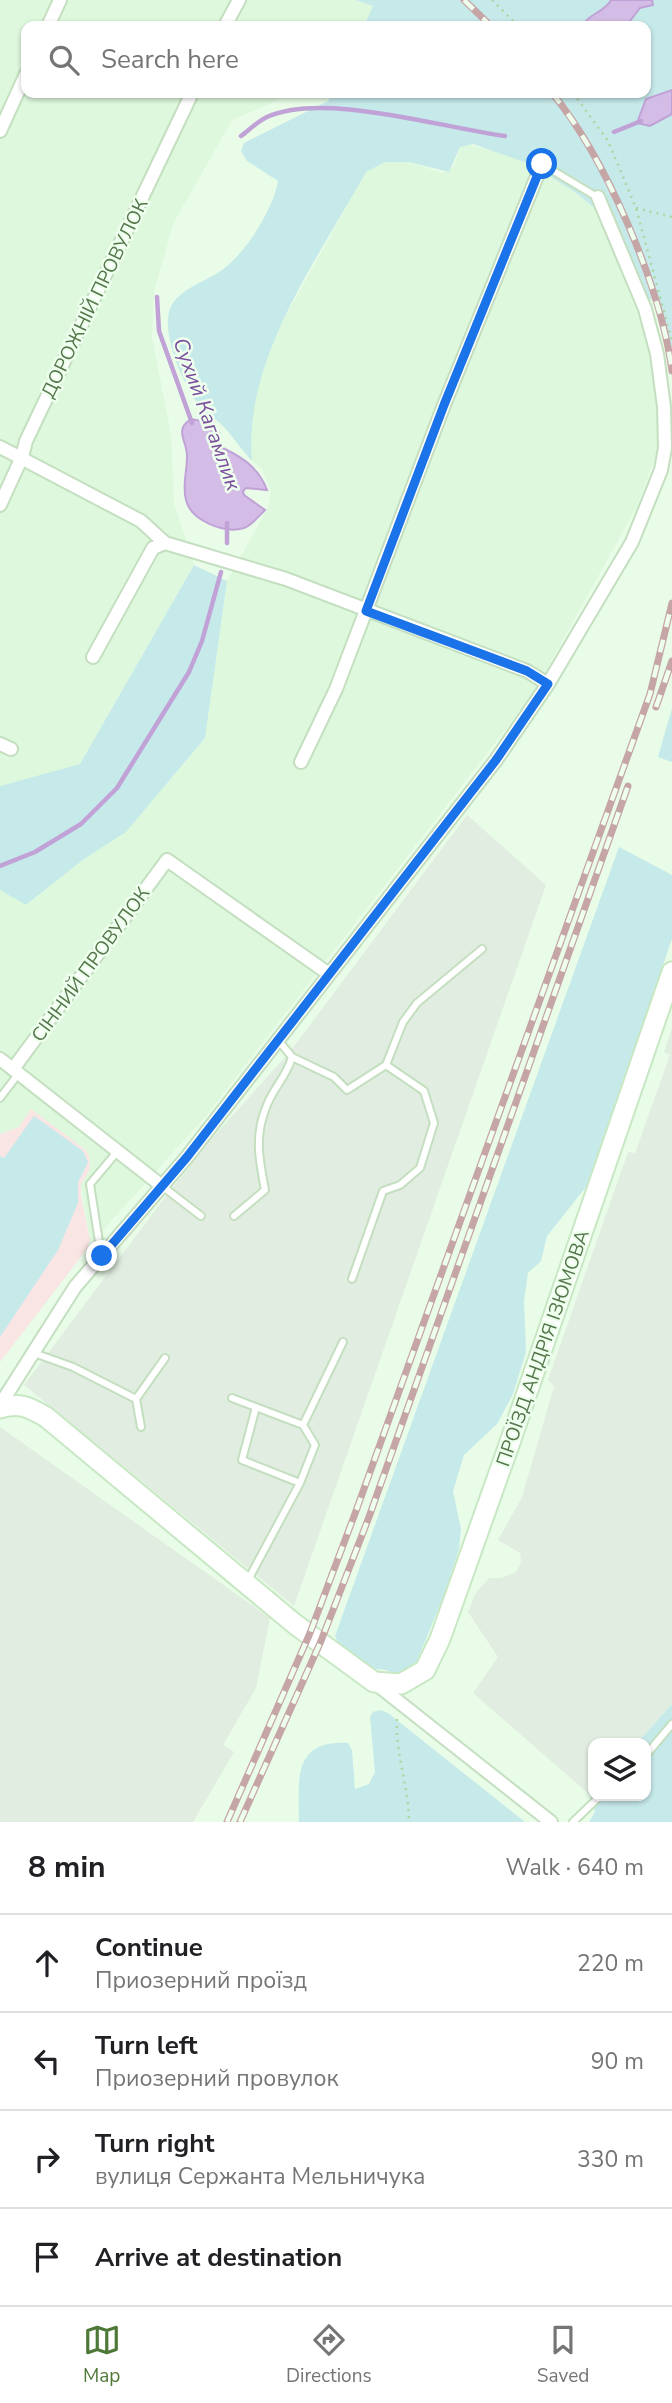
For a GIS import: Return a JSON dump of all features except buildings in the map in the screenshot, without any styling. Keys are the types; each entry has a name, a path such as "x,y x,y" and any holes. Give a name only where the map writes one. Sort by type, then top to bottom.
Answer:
{"street":[{"path":"50,21 60,0"},
{"path":"228,21 239,0"},
{"path":"0,131 21,85"},
{"name":"ДОРОЖНІЙ ПРОВУЛОК","path":"0,505 22,457 26,441 190,98"},
{"path":"301,762 336,689 444,405 542,164"},
{"path":"0,1407 75,1287 162,1185 278,1040 496,760 548,684 632,542 654,494 665,448 664,407 657,354 631,272 598,197"},
{"path":"0,447 141,521 165,542 286,579 527,671 548,684"},
{"path":"93,657 153,548 165,542"},
{"name":"СІННИЙ ПРОВУЛОК","path":"16,1071 167,860 329,974"},
{"name":"ПРОЇЗД АНДРІЯ ІЗЮМОВА","path":"374,1682 401,1684 425,1670 440,1639 672,972"},
{"path":"0,1059 162,1185"},
{"path":"0,1407 14,1404 29,1407 46,1417 246,1583 551,1822"}],"lane":[{"path":"542,164 598,197"},
{"path":"278,1040 292,1057 334,1077 347,1090 386,1065 403,1022 417,1003 482,949"},
{"path":"234,1216 265,1190 256,1147 267,1104 287,1074 292,1057"},
{"path":"352,1279 383,1191 400,1185 420,1168 434,1123 424,1091 386,1065"},
{"path":"0,1098 16,1071"},
{"path":"102,1256 90,1184 117,1152"},
{"path":"162,1185 201,1216"},
{"path":"303,1425 343,1342"},
{"path":"32,1352 73,1367 136,1399"},
{"path":"141,1427 136,1399 165,1358"},
{"path":"232,1398 303,1425 315,1445 300,1483 246,1583"},
{"path":"256,1407 242,1460 300,1483"},
{"path":"651,1749 672,1724"},
{"path":"573,1822 595,1801"}],"path":[{"path":"492,0 513,21"},
{"path":"577,98 608,141 636,208 672,341"},
{"path":"636,208 672,217"},
{"path":"398,1702 396,1735 409,1800 409,1822"}],"shaded area":[{"path":"0,0 355,0 373,6 366,21 21,21 21,98 284,98 232,120 174,222 154,291 152,338 171,434 174,503 194,565 80,764 0,786"},
{"path":"355,0 611,0 586,21 366,21 373,6"},
{"path":"611,0 652,0 653,5 640,8 630,21 586,21"},
{"path":"652,0 672,0 672,90 651,97 651,21 630,21 640,8 653,5"},
{"path":"672,90 672,114 650,126 637,123 646,99"},
{"path":"330,98 649,98 646,99 637,123 650,126 672,114 672,355 659,300 633,298 598,211 575,192 530,164 473,144 460,147 449,172 409,162 385,162 366,172 306,275 271,348 259,385 252,423 252,461 225,428 203,411 188,389 170,342 169,314 178,297 231,263 249,242 271,204 278,181 247,161 241,151 244,143"},
{"path":"464,144 507,154 530,164 575,192 598,211 650,347 658,417 657,452 637,506 533,694 205,1117 106,1227 90,1240 81,1184 91,1162 19,1127 0,1134 0,890 27,905 84,859 126,832 205,738 227,581 268,508 271,492 263,470 252,461 249,435 259,380 279,328 366,172 385,162 409,162 443,173 454,166 460,147"},
{"path":"191,419 211,423 219,433 214,444 246,461 263,481 267,490 246,488 243,491 244,495 265,510 247,527 228,529 210,524 194,514 189,507 185,495 187,452 182,432"},
{"path":"194,565 227,581 205,738 126,832 84,859 26,905 0,890 0,786 80,764"},
{"path":"672,708 672,762 658,757"},
{"path":"467,815 546,885 294,1606 24,1385 169,1192 214,1136 289,1053"},
{"path":"619,847 672,875 672,939 586,1187 547,1236 541,1261 528,1273 524,1301 526,1352 513,1394 497,1424 464,1455 453,1491 461,1529 459,1549 446,1590 417,1661 405,1672 395,1675 358,1662 335,1636"},
{"path":"672,1028 672,1704 641,1738 588,1738 588,1793 473,1693 498,1657 468,1612 475,1594 489,1578 501,1578 516,1572 521,1562 520,1553 498,1540 522,1497 554,1386 548,1380 628,1152 635,1153 670,1055 664,1052"},
{"path":"31,1109 86,1150 89,1156 90,1169 81,1184 81,1195 90,1240 87,1249 0,1362 0,1134 19,1127"},
{"path":"34,1116 83,1151 88,1162 78,1183 78,1203 58,1250 0,1337 0,1156 4,1158"},
{"path":"0,1427 270,1618 256,1688 223,1745 234,1752 193,1822 0,1822"},
{"path":"672,1704 672,1822 589,1822 595,1812 592,1801 651,1801 651,1738 641,1738"},
{"path":"380,1710 388,1713 525,1822 299,1822 299,1779 307,1756 316,1748 348,1743 352,1750 355,1789 369,1784 375,1772 370,1717 373,1712"}],"waterway":[{"name":"Сухий Кагамлик","path":"241,136 267,117 291,110 319,108 351,109 505,136"},
{"name":"Сухий Кагамлик","path":"614,132 641,121"},
{"name":"Сухий Кагамлик","path":"157,297 159,331 192,423"},
{"name":"Сухий Кагамлик","path":"227,523 227,543"},
{"name":"Сухий Кагамлик","path":"0,866 35,852 81,824 117,788 189,672 202,641 221,572"}],"railway":[{"path":"464,0 486,21"},
{"path":"556,98 592,152 628,225 656,301 672,371"},
{"path":"227,1822 310,1633 356,1511 650,694 672,603"},
{"path":"656,707 672,661"},
{"path":"240,1822 321,1641 369,1517 628,786"}],"route":[{"path":"102,1256 187,1157 496,760 548,684 527,671 366,611 444,405 542,164"}]}
